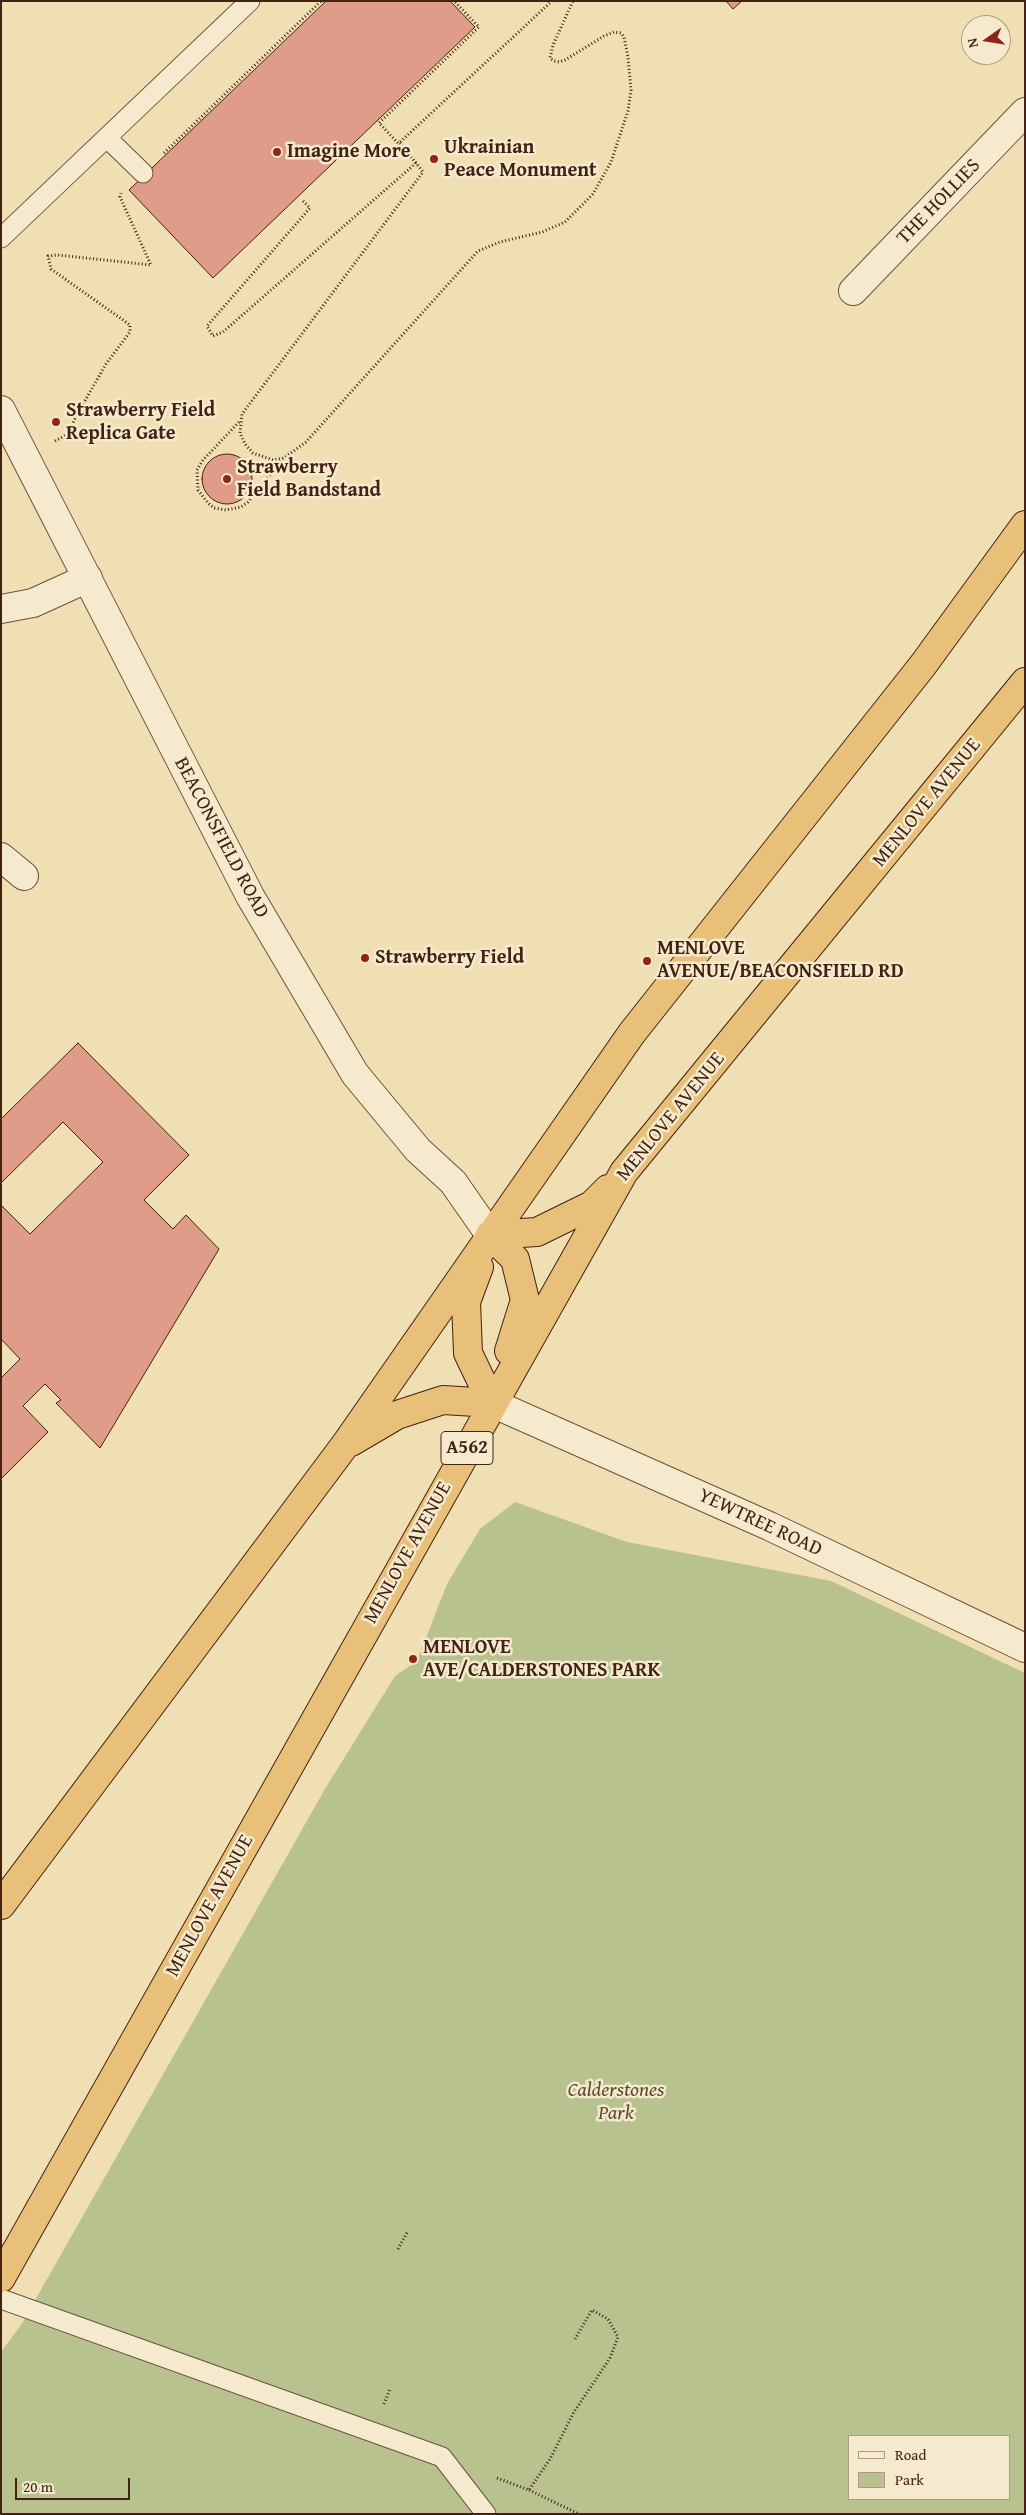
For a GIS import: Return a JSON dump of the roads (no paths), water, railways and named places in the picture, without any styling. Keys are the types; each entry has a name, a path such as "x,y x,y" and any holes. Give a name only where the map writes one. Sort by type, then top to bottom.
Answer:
{"highway":[{"path":"1,1905 345,1445 632,1033 923,666 1025,525"},
{"name":"MENLOVE AVENUE","path":"1,2278 492,1403 624,1172 1022,693"},
{"path":"490,1235 537,1232 592,1205 624,1172"},
{"path":"490,1235 466,1302 468,1353 492,1403"},
{"path":"490,1235 515,1259 525,1300 492,1403"},
{"path":"345,1445 397,1415 443,1400 492,1403"}],"street":[{"name":"THE HOLLIES","path":"853,291 1025,112"},
{"name":"BEACONSFIELD ROAD","path":"1,410 250,896 355,1074 418,1150 453,1182 490,1235"},
{"path":"1,609 34,602 88,578"},
{"path":"1,857 24,876"},
{"name":"YEWTREE ROAD","path":"492,1403 768,1526 1025,1648"}],"lane":[{"path":"1,238 250,1"},
{"path":"107,138 143,173"},
{"path":"1,2299 442,2457 486,2514"}],"place":[{"name":"Imagine More","path":"277,152"},
{"name":"Ukrainian Peace Monument","path":"434,159"},
{"name":"Strawberry Field Replica Gate","path":"56,422"},
{"name":"Strawberry Field Bandstand","path":"227,479"},
{"name":"Strawberry Field","path":"365,958"},
{"name":"MENLOVE AVENUE/BEACONSFIELD RD","path":"647,961"},
{"name":"MENLOVE AVE/CALDERSTONES PARK","path":"413,1659"}],"park label":[{"name":"Calderstones Park","path":"616,2102"}]}
